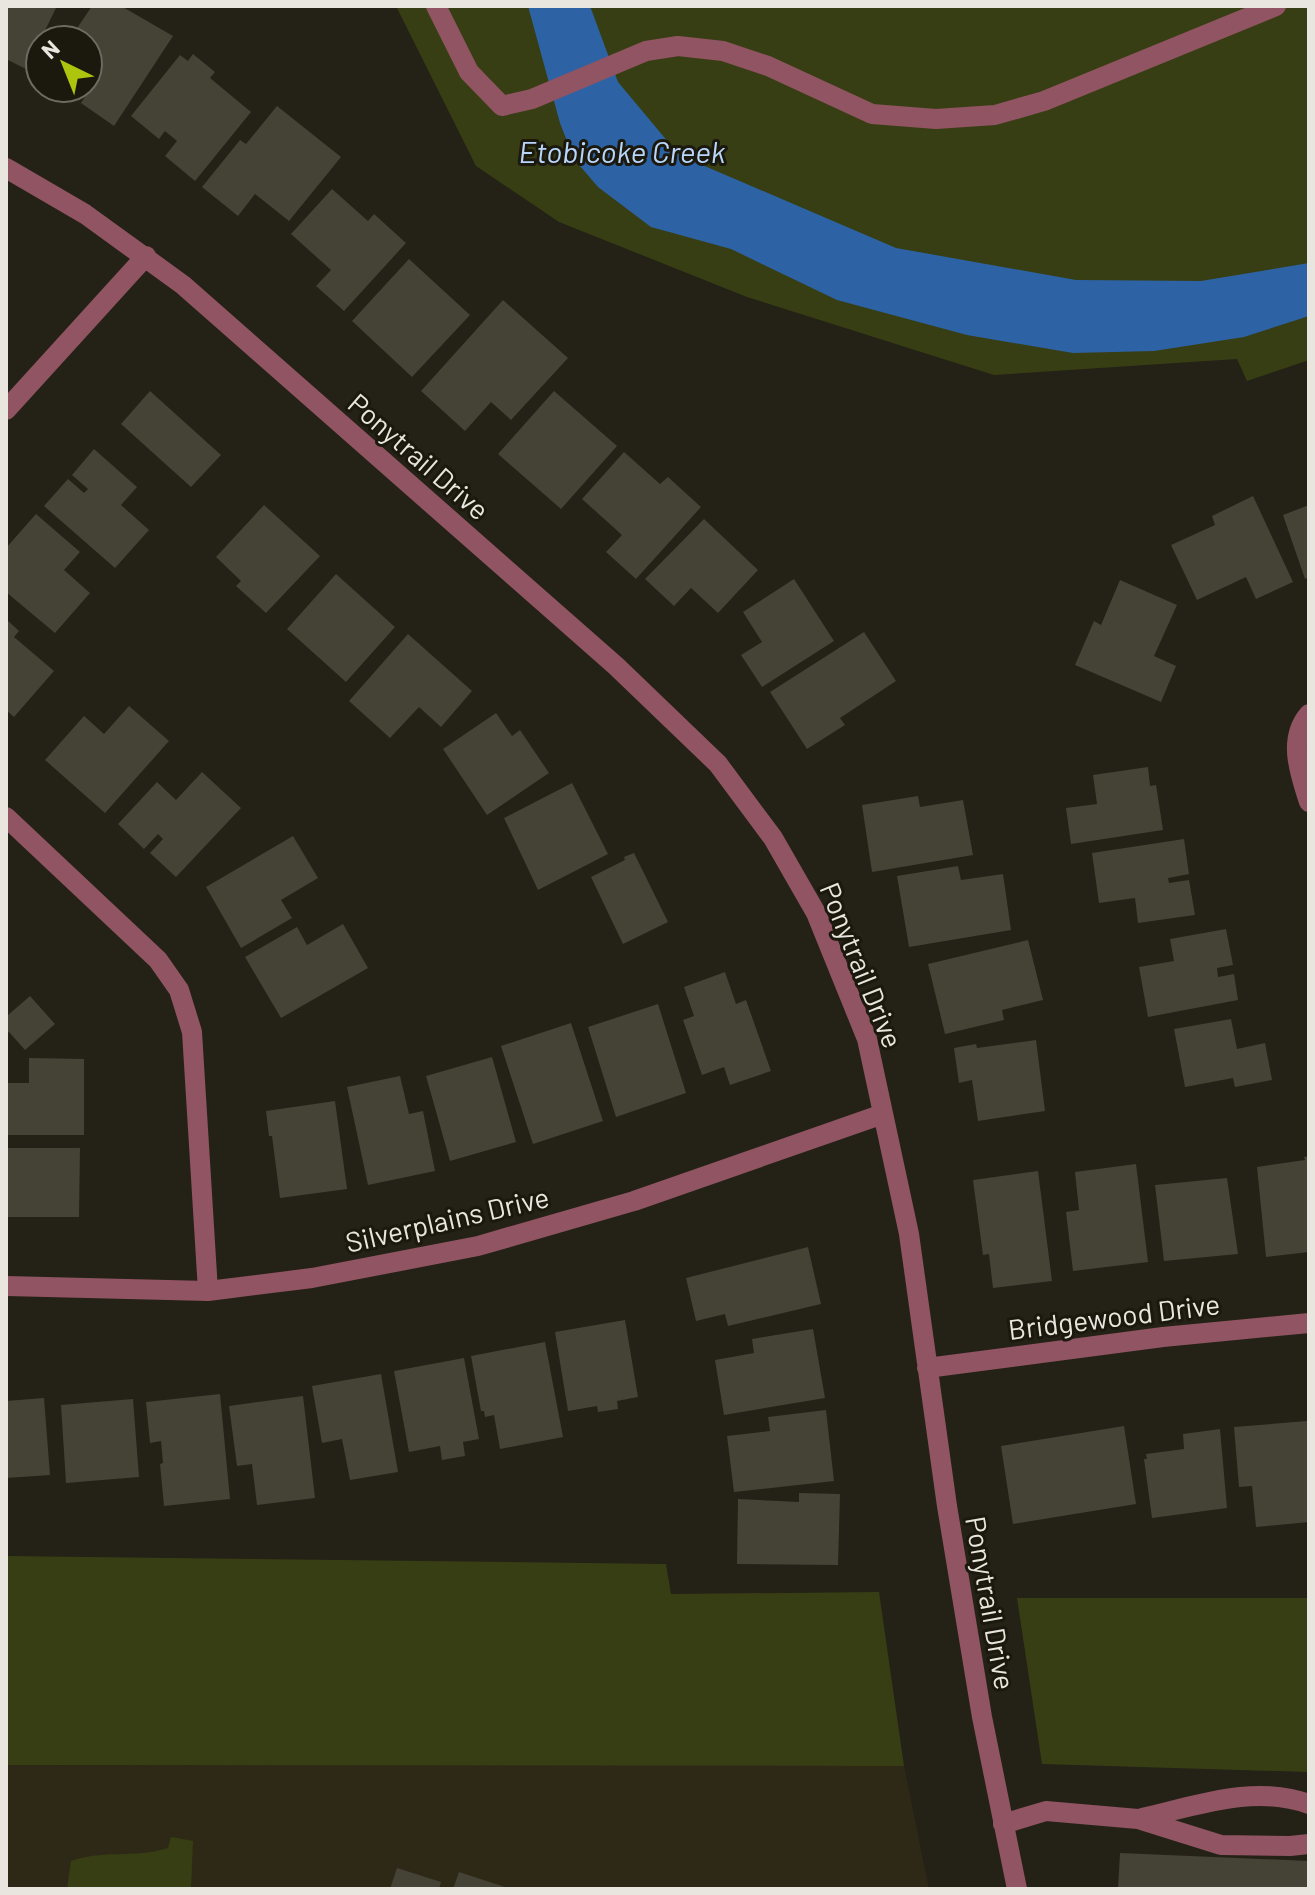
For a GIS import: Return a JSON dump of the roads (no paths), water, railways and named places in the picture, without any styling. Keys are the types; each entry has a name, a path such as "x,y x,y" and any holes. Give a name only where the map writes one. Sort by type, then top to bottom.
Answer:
{"street":[{"path":"436,6 469,72 502,106 532,99 633,55 678,46 723,51 768,66 872,114 936,119 995,115 1044,101 1276,6"},
{"name":"Ponytrail Drive","path":"6,168 85,214 183,285 616,666 718,764 773,838 816,913 867,1039 909,1234 947,1506 1017,1889"},
{"path":"6,410 146,256"},
{"path":"1309,714 1300,725 1297,753 1309,802"},
{"path":"6,817 158,960 179,990 192,1032 208,1291"},
{"name":"Silverplains Drive","path":"6,1286 208,1291 312,1278 478,1246 634,1201 883,1114"},
{"name":"Bridgewood Drive","path":"927,1368 1163,1337 1309,1323"},
{"path":"1138,1819 1250,1794 1309,1804"},
{"path":"1003,1824 1046,1811 1138,1819 1221,1845 1309,1844"}],"water":[{"name":"Etobicoke Creek","path":"528,6 590,6 618,82 679,155 896,248 1076,280 1201,281 1309,263 1309,316 1244,337 1154,351 1073,353 967,335 837,300 731,249 651,227 598,187 574,159 560,123"}]}
